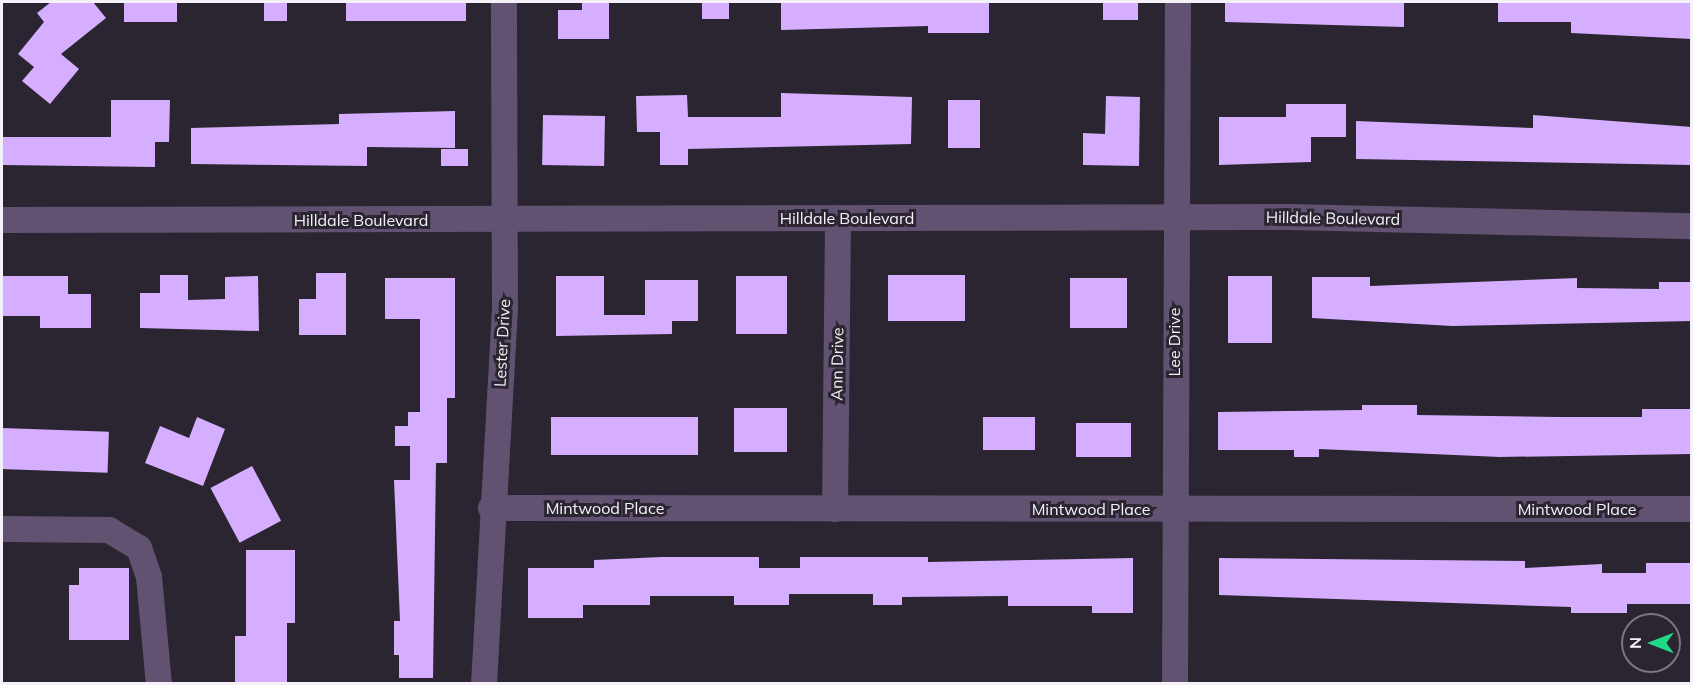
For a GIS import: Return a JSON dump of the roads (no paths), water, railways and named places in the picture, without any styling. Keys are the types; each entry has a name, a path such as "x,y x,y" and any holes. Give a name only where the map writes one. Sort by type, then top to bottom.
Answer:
{"street":[{"name":"Lester Drive","path":"484,684 491,508 506,311 504,2"},
{"name":"Lee Drive","path":"1175,684 1175,217 1178,2"},
{"name":"Hilldale Boulevard","path":"2,220 1175,217 1692,226"},
{"name":"Ann Drive","path":"835,509 838,218"},
{"name":"Mintwood Place","path":"491,508 1692,509"},
{"path":"2,529 109,530 128,537 139,548 149,578 159,684"}]}
